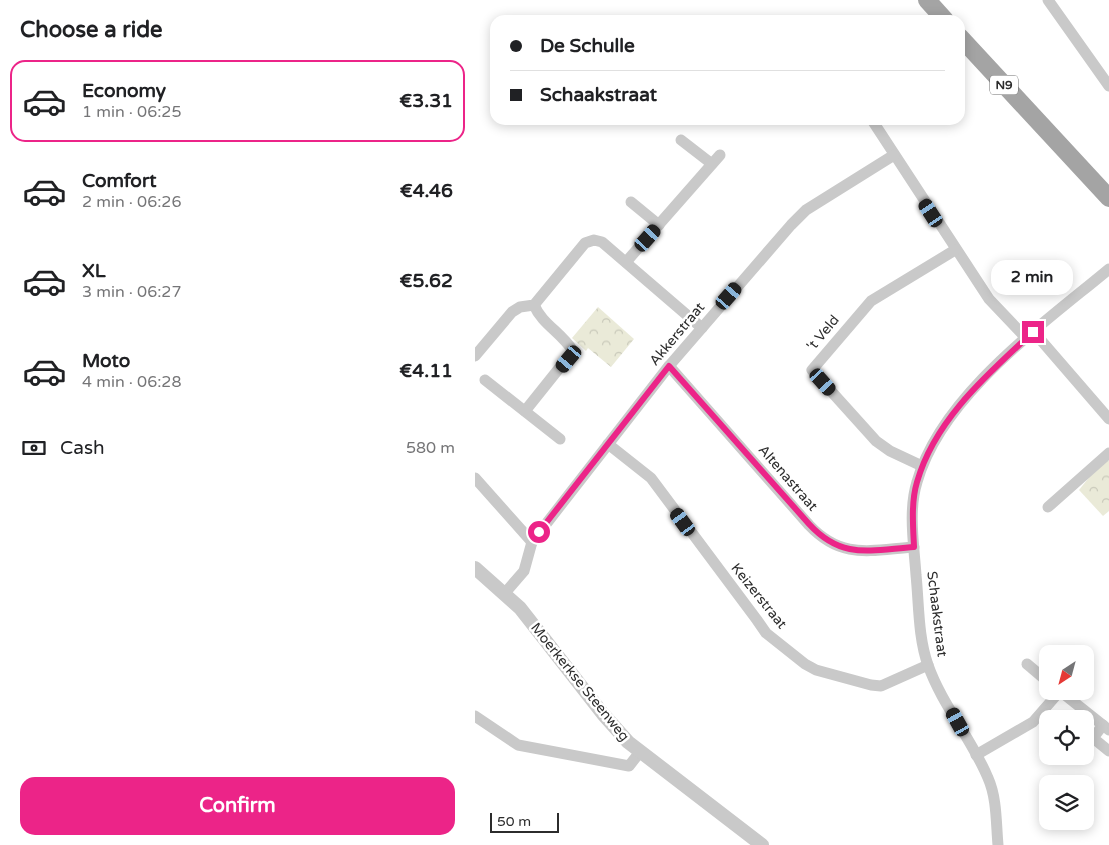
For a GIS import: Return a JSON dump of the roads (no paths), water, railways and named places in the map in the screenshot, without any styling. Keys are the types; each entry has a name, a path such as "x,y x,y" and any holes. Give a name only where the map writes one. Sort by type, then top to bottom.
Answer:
{"main road":[{"path":"927,0 940,15"},
{"name":"N9","path":"965,42 1109,198"}],"street":[{"path":"1049,0 1109,86"},
{"path":"875,125 955,250 989,299 1030,335 1109,419"},
{"path":"681,140 712,164"},
{"path":"626,262 720,155"},
{"name":"Akkerstraat","path":"531,542 669,366 807,210 894,155"},
{"path":"631,202 659,225"},
{"path":"475,356 512,312 521,307 534,305 585,243 594,240 602,242 702,328"},
{"name":"'t Veld","path":"922,466 890,451 876,441 812,370 871,301 955,250"},
{"name":"Schaakstraat","path":"999,845 991,786 977,755 928,666 923,640 914,547 914,497 922,466 960,404 981,381 1030,335 1109,269"},
{"path":"525,411 573,351 569,343 539,316 534,305"},
{"name":"Altenastraat","path":"669,366 809,524 831,544 848,550 914,547"},
{"path":"485,380 560,439"},
{"name":"Keizerstraat","path":"609,444 651,478 761,627 793,657 816,670 881,686 928,666"},
{"path":"1048,507 1109,453"},
{"path":"475,478 531,542 525,570 505,593"},
{"name":"Moerkerkse Steenweg","path":"475,568 505,593 529,619 603,714 640,752 762,845"},
{"path":"1027,664 1039,674"},
{"path":"977,755 1033,722 1052,700"},
{"path":"1071,700 1106,728 1093,738 1109,751"},
{"path":"475,716 518,745 629,766 640,752"}]}
